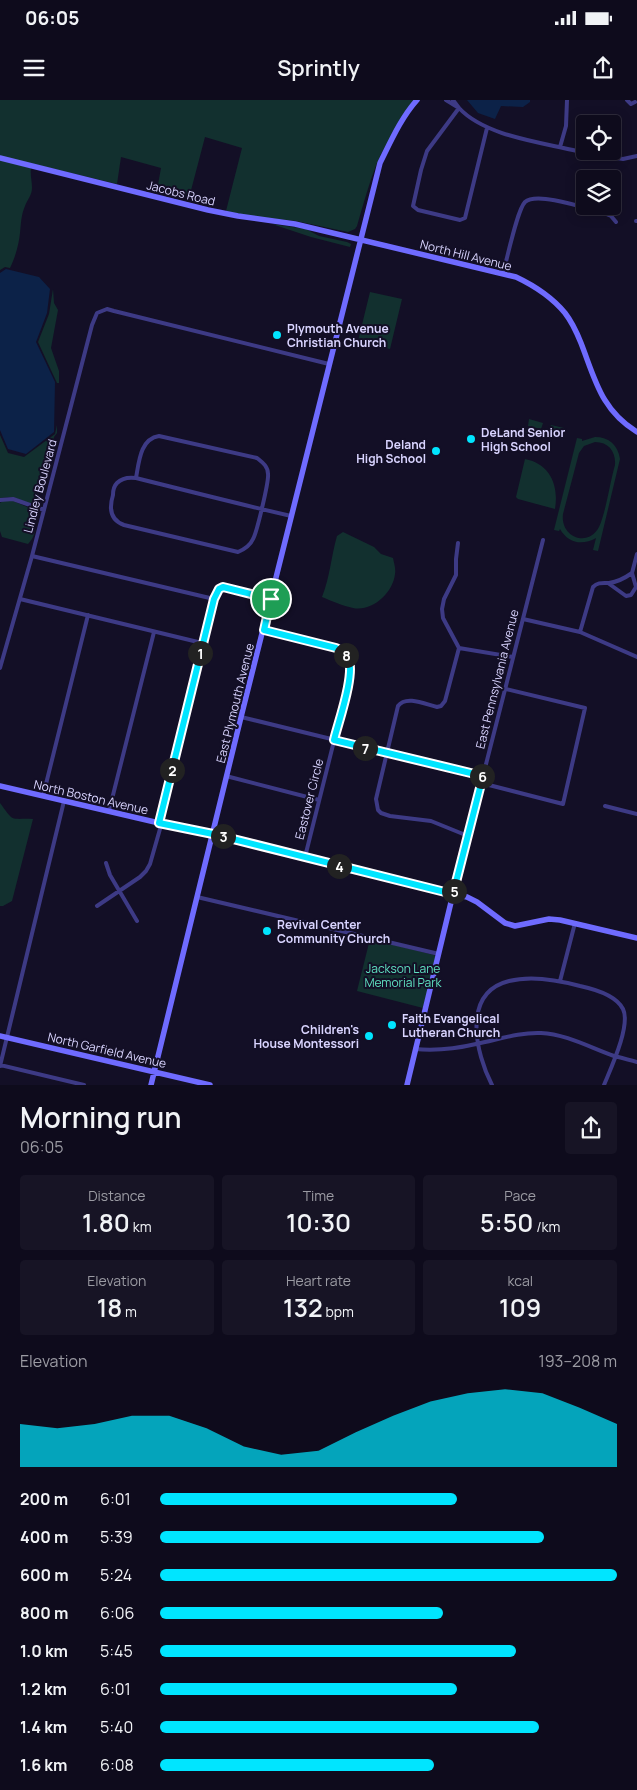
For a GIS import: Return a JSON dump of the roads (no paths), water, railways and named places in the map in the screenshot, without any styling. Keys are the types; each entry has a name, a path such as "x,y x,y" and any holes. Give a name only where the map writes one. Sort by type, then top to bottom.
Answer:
{"street":[{"name":"East Plymouth Avenue","path":"151,1085 226,776 380,163 394,134 417,100"},
{"path":"446,100 459,108"},
{"path":"453,100 467,117 486,128 576,151"},
{"path":"560,147 566,126 567,100"},
{"path":"627,100 631,104 636,102"},
{"path":"459,108 427,151 413,206 460,220 464,218 486,128"},
{"path":"621,159 637,156"},
{"name":"Jacobs Road","path":"0,158 208,210 294,224 360,239"},
{"path":"503,273 522,207 530,199 542,198 604,213 611,216 616,222"},
{"name":"North Hill Avenue","path":"360,239 503,273 533,285 545,293 566,313 576,331 596,386 604,399 618,416 637,432"},
{"name":"Lindley Boulevard","path":"0,668 32,556 92,325 97,313 107,309 329,364"},
{"path":"136,478 143,446 153,437 159,436 257,458 266,466 268,474 261,509 254,539 248,547 238,552 119,523 112,514 112,496 116,484 125,478 136,478 261,509 291,516"},
{"path":"0,500 13,499 44,510"},
{"name":"East Pennsylvania Avenue","path":"407,1085 453,894 543,540"},
{"path":"458,543 456,575 444,599 442,609 443,618 458,648 445,700 441,706 408,700 401,702 398,706 376,799 378,810 382,813 390,816 431,821 468,836"},
{"path":"608,583 626,596 631,595 636,587 632,573 637,554"},
{"path":"32,556 214,599"},
{"path":"580,632 593,587 602,582 608,583 626,578 632,573"},
{"path":"97,906 140,878 150,864 160,830 159,823 202,643 214,599 219,589 223,587 271,599"},
{"path":"20,599 202,643"},
{"path":"43,796 88,616"},
{"path":"523,619 580,632 637,657"},
{"name":"Eastover Circle","path":"264,630 336,648 349,659 350,676 305,857"},
{"path":"108,812 154,632"},
{"path":"458,648 513,657"},
{"path":"482,783 563,804 585,708 506,689"},
{"path":"241,717 483,776"},
{"path":"226,776 319,800"},
{"name":"North Boston Avenue","path":"0,786 108,812 213,834 453,894 478,902 505,923 515,926 549,919 575,923 637,938"},
{"path":"64,801 0,1065 84,1085"},
{"path":"606,806 637,814"},
{"path":"106,863 110,876 137,921"},
{"path":"197,897 439,954"},
{"path":"560,981 575,923"},
{"path":"492,1085 484,1070 477,1044 478,1010 486,995 496,986 508,981 528,978 560,981 600,992 615,999 622,1007 625,1014 621,1044 604,1085"},
{"path":"415,1050 439,1051 518,1035 550,1033 637,1062"},
{"name":"North Garfield Avenue","path":"0,1036 210,1085"}],"water":[{"path":"467,100 530,100 530,102 523,107 501,106 495,119 478,113"},
{"path":"6,269 39,277 50,289 47,313 36,342 55,382 54,432 26,454 8,449 0,430 0,273"}],"place":[{"name":"Plymouth Avenue Christian Church","path":"277,335"},
{"name":"DeLand Senior High School","path":"471,439"},
{"name":"Deland High School","path":"436,451"},
{"name":"Revival Center Community Church","path":"267,931"},
{"name":"Faith Evangelical Lutheran Church","path":"392,1025"},
{"name":"Children's House Montessori","path":"369,1036"}],"park label":[{"name":"Jackson Lane Memorial Park","path":"403,975"}]}
